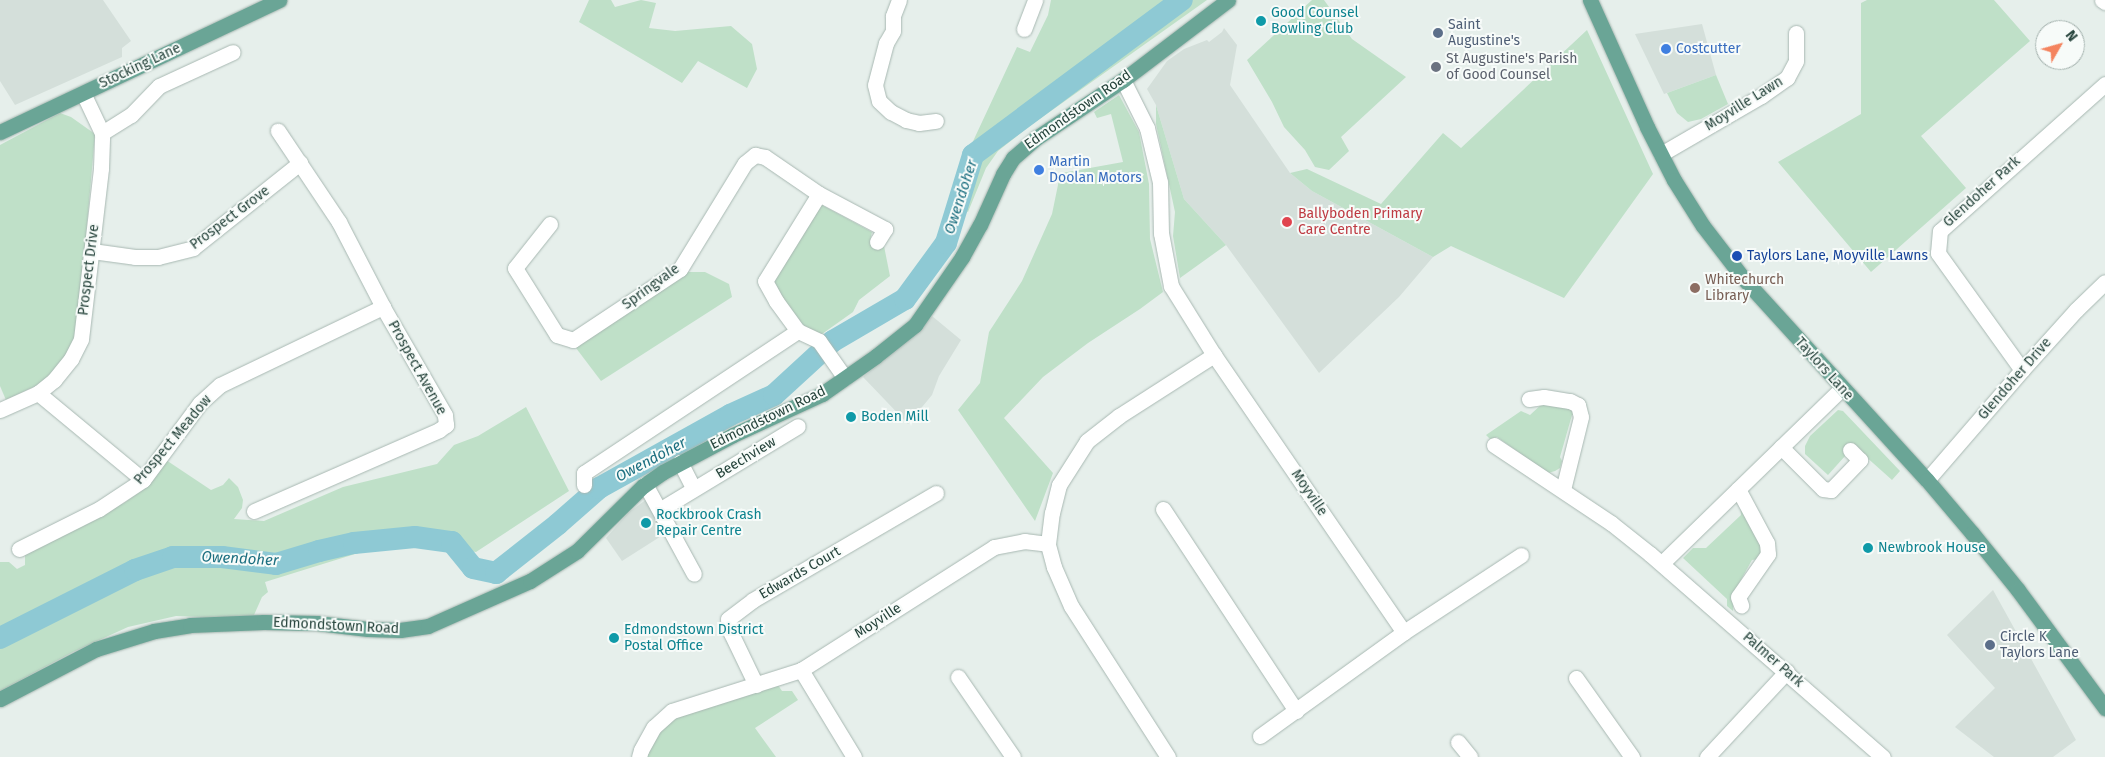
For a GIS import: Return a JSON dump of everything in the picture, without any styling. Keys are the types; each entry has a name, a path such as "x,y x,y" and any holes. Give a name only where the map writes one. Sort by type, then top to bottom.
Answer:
{"main road":[{"name":"Stocking Lane","path":"0,132 279,0"},
{"name":"Edmondstown Road","path":"0,699 96,649 154,631 190,625 264,622 317,622 368,629 400,630 428,626 530,581 577,551 645,484 680,462 822,394 915,325 962,257 980,225 1003,174 1013,158 1036,138 1123,80 1228,0"},
{"name":"Taylors Lane","path":"1590,0 1660,154 1703,226 1742,278 1927,480 2018,590 2105,708"}],"street":[{"path":"900,0 892,16 893,30 886,43 875,85 879,101 891,112 906,120 919,123 936,121"},
{"path":"1024,28 1036,0"},
{"name":"Moyville Lawn","path":"1660,154 1761,96 1787,78 1796,61 1796,33"},
{"path":"102,133 131,115 159,86 233,52"},
{"name":"Moyville","path":"1123,80 1147,128 1158,173 1161,233 1171,286 1214,355 1404,632"},
{"name":"Glendoher Park","path":"2022,370 1938,253 1940,231 2105,84"},
{"name":"Prospect Drive","path":"0,410 38,393 54,380 71,359 81,339 101,168 102,133 83,93"},
{"name":"Prospect Avenue","path":"254,511 446,426 445,415 382,307 339,222 278,131"},
{"name":"Springvale","path":"550,224 515,268 557,335 573,340 680,269 745,163 755,155 765,157 819,194 885,229 877,242"},
{"name":"Prospect Grove","path":"92,251 135,257 158,257 193,248 300,162"},
{"path":"819,194 765,281 776,301 798,331 819,341 845,378"},
{"name":"Glendoher Drive","path":"1927,480 2022,370 2076,310 2105,282"},
{"name":"Prospect Meadow","path":"19,548 99,509 143,480 200,403 220,385 382,307"},
{"path":"584,485 584,472 798,331"},
{"path":"1168,757 1071,606 1054,568 1048,544 1052,513 1060,485 1087,441 1119,416 1214,355"},
{"path":"1662,563 1842,388"},
{"path":"38,393 143,480"},
{"path":"1529,399 1544,397 1570,401 1578,405 1581,417 1563,490"},
{"name":"Beechview","path":"666,506 798,426"},
{"name":"Palmer Park","path":"1494,445 1612,523 1662,563 1883,757"},
{"path":"1782,447 1823,488 1832,490 1860,460 1850,450"},
{"path":"680,462 694,489"},
{"path":"645,484 694,574"},
{"path":"1738,489 1767,543 1768,554 1738,597 1741,605"},
{"name":"Edwards Court","path":"756,685 731,633 728,619 753,600 936,493"},
{"path":"1163,510 1296,711"},
{"name":"Moyville","path":"639,757 654,728 672,711 801,670 994,546 1024,541 1048,544"},
{"path":"1260,736 1404,632 1521,555"},
{"path":"801,670 854,757"},
{"path":"1707,757 1787,671"},
{"path":"958,676 1013,757"},
{"path":"1576,678 1632,757"},
{"path":"1458,742 1470,757"}],"shaded area":[{"path":"0,0 103,0 131,41 122,48 122,57 15,105 0,81"},
{"path":"1702,24 1716,75 1664,94 1635,34"},
{"name":"Ballyboden Primary Care Centre","path":"1224,28 1237,45 1230,85 1290,173 1312,191 1433,257 1399,297 1319,373 1226,245 1184,199 1156,105 1147,89 1167,61 1184,49 1207,40 1209,42 1222,32"},
{"path":"932,316 961,340 939,376 932,395 908,424 863,377 913,337"},
{"path":"647,499 666,533 622,561 606,538 628,513"},
{"path":"1993,590 2076,740 2053,757 1994,757 1955,727 1995,688 1947,635"}],"green space":[{"path":"589,0 611,0 615,7 641,0 656,3 649,28 675,31 731,26 752,44 757,69 747,88 698,61 682,83 579,22"},
{"path":"1051,0 1207,0 1027,128 998,151 986,168 968,212 950,204 968,152 1017,47 1030,52 1048,15"},
{"path":"1312,0 1324,0 1352,39 1406,77 1341,137 1349,151 1329,170 1315,167 1305,150 1284,127 1272,102 1247,60"},
{"path":"1867,0 1994,0 2030,41 1921,136 1966,188 1871,272 1778,162 1861,114 1861,3"},
{"path":"1587,30 1653,174 1564,298 1451,246 1433,257 1312,191 1290,173 1307,169 1381,204 1443,133 1461,148"},
{"path":"1716,75 1728,104 1701,119 1688,122 1677,113 1667,93"},
{"path":"1119,95 1139,132 1149,184 1150,239 1163,292 1088,343 1043,377 1004,418 1053,473 1035,521 958,410 980,383 989,332 1022,281 1052,214 1062,173 1123,162 1111,114 1097,118 1094,112"},
{"path":"1156,105 1184,199 1226,245 1180,278 1173,236 1175,212 1156,124"},
{"path":"60,113 71,117 95,134 81,294 75,335 65,358 44,382 6,400 0,386 0,145"},
{"path":"820,204 872,232 870,241 884,246 890,276 859,300 853,312 822,334 808,331 780,300 774,284 774,276"},
{"path":"688,272 705,272 729,284 732,297 601,381 576,348"},
{"path":"1562,402 1571,405 1576,415 1572,415 1560,457 1562,461 1560,468 1555,471 1548,473 1497,437 1490,439 1486,435 1521,411 1530,415 1543,403 1554,407"},
{"path":"526,407 569,491 476,552 430,545 368,550 265,582 268,592 262,597 254,615 232,618 176,616 128,627 73,652 0,691 0,562 9,562 17,569 25,565 25,553 29,548 124,503 145,488 166,460 211,490 223,485 229,478 238,487 243,500 242,508 234,519 264,521 343,487 437,464 454,445 478,436"},
{"path":"1838,410 1843,411 1900,471 1892,480 1854,446 1828,475 1805,454 1805,446 1810,436"},
{"path":"1740,503 1762,548 1760,559 1752,560 1733,594 1733,611 1727,606 1727,599 1683,558 1693,548 1706,548 1741,515"},
{"path":"776,682 782,691 792,691 798,700 755,728 776,757 643,757 644,750 675,713"}],"waterway":[{"name":"Owendoher","path":"0,638 135,570 173,557 222,557 276,564 354,543 415,537 452,542 473,568 496,573 558,524 599,488 730,415 774,395 833,341 905,299 946,243 973,155 1182,0"}],"place":[{"name":"Good Counsel Bowling Club","path":"1261,21"},
{"name":"Saint Augustine's","path":"1438,33"},
{"name":"Costcutter","path":"1666,49"},
{"name":"St Augustine's Parish of Good Counsel","path":"1436,67"},
{"name":"Martin Doolan Motors","path":"1039,170"},
{"name":"Ballyboden Primary Care Centre","path":"1287,222"},
{"name":"Taylors Lane, Moyville Lawns","path":"1737,256"},
{"name":"Whitechurch Library","path":"1695,288"},
{"name":"Boden Mill","path":"851,417"},
{"name":"Rockbrook Crash Repair Centre","path":"646,523"},
{"name":"Newbrook House","path":"1868,548"},
{"name":"Edmondstown District Postal Office","path":"614,638"},
{"name":"Circle K Taylors Lane","path":"1990,645"}]}
